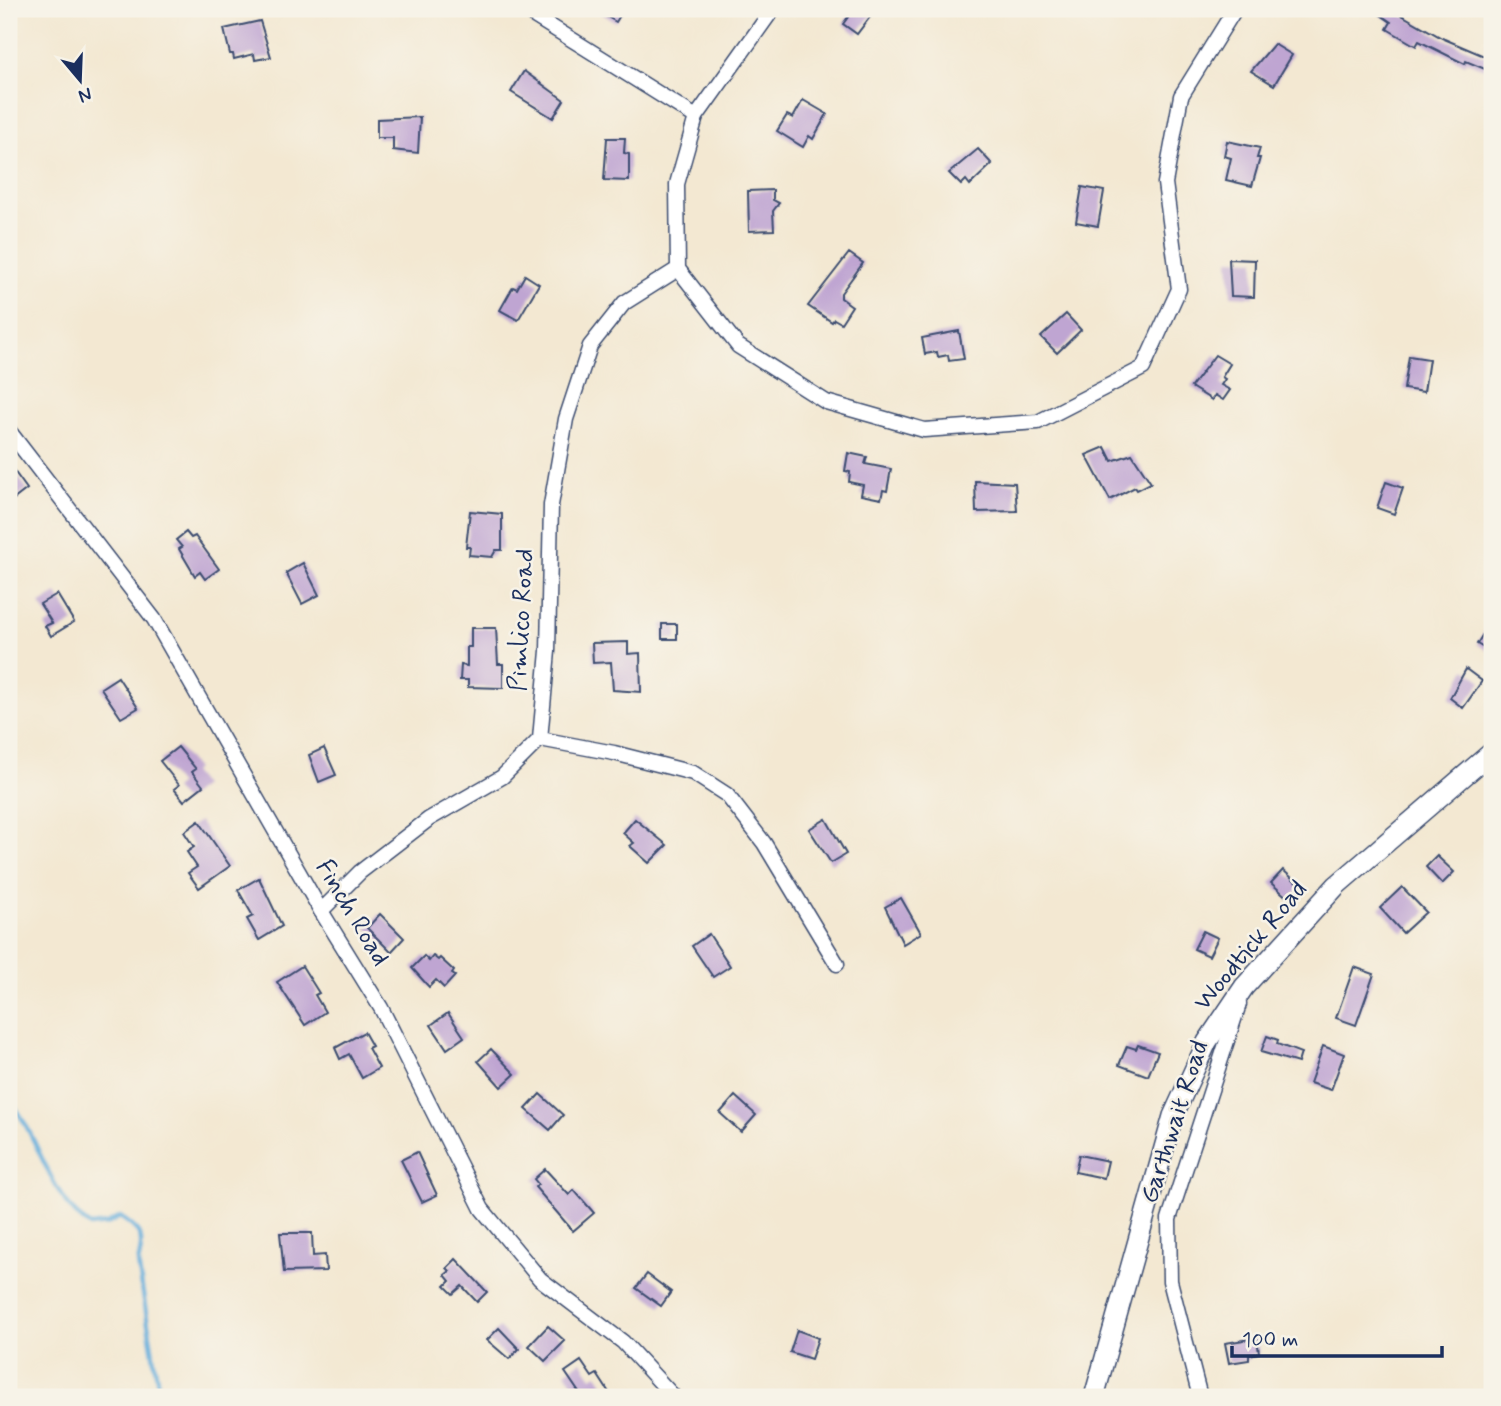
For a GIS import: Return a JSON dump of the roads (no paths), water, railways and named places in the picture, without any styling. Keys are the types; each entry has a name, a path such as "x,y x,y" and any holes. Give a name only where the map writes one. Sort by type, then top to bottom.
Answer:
{"main road":[{"name":"Woodtick Road","path":"1094,1397 1173,1116 1207,1042 1244,987 1337,885 1492,752"}],"street":[{"path":"523,9 696,117"},
{"path":"773,9 696,117 677,184 678,269 738,346 826,402 924,430 1038,422 1143,368 1179,289 1165,183 1181,96 1235,9"},
{"name":"Pimlico Road","path":"540,739 548,651 551,505 566,419 590,346 624,303 678,269"},
{"name":"Finch Road","path":"9,431 153,619 321,911 381,1007 482,1209 540,1279 623,1342 674,1397"},
{"path":"321,911 360,872 429,819 502,777 540,739 614,753 693,773 727,795 764,843 837,964"},
{"name":"Garthwait Road","path":"1200,1397 1170,1281 1169,1219 1244,987"}],"waterway":[{"path":"9,1099 29,1131 55,1184 76,1214 90,1226 107,1224 120,1217 140,1235 138,1263 160,1397"}]}
